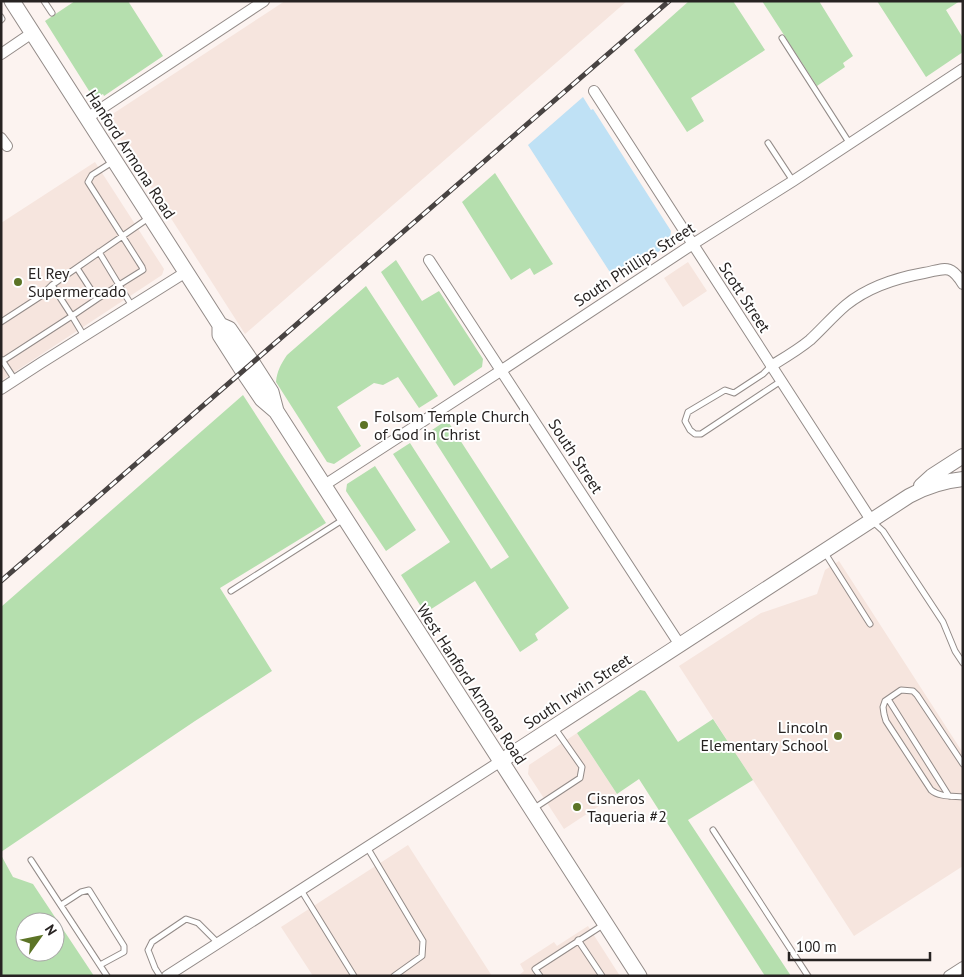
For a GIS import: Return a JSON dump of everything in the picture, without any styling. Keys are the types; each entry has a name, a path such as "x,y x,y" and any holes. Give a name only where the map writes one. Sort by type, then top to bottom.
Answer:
{"main road":[{"name":"Hanford Armona Road","path":"12,1 220,326 229,329 253,364 271,392 276,411"},
{"name":"West Hanford Armona Road","path":"276,411 639,976"}],"street":[{"path":"87,118 264,1"},
{"path":"1,54 32,33"},
{"name":"South Phillips Street","path":"323,486 963,69"},
{"name":"Scott Street","path":"594,91 871,520"},
{"name":"South Street","path":"429,260 680,644"},
{"path":"772,366 809,340 845,306 861,294 879,285 909,276 948,269 955,272 963,284"},
{"path":"1,389 186,272"},
{"path":"908,496 932,476 963,456"},
{"path":"908,496 938,484 963,479"},
{"name":"South Irwin Street","path":"167,976 908,496"},
{"path":"949,976 963,967"}],"lane":[{"path":"44,1 52,13"},
{"path":"782,38 850,144"},
{"path":"768,143 793,181"},
{"path":"15,380 2,361 143,270 88,182 92,175 114,161"},
{"path":"1,322 41,296 52,284 150,217"},
{"path":"99,252 132,306"},
{"path":"76,268 97,299"},
{"path":"52,284 84,336"},
{"path":"772,366 763,374 734,392 724,390 688,412 685,421 690,430 695,434 701,434 781,381"},
{"path":"231,591 344,518"},
{"path":"871,520 882,531 943,622 955,651 963,663"},
{"path":"823,551 870,624"},
{"path":"963,764 913,691 902,690 885,701 883,707 886,721 931,790 935,794 963,797"},
{"path":"888,699 949,796"},
{"path":"532,809 580,778 582,767 554,727"},
{"path":"712,830 808,976"},
{"path":"367,846 423,941 422,956 394,976"},
{"path":"31,860 107,976"},
{"path":"61,905 81,892 89,890 124,946 124,952 100,965"},
{"path":"300,890 354,976"},
{"path":"160,976 148,950 152,942 186,919 198,922 218,943"},
{"path":"540,976 535,969 605,923"},
{"path":"578,940 602,976"}],"shaded area":[{"path":"285,1 627,1 245,334 110,123 111,115"},
{"path":"95,162 164,269 162,275 1,381 1,223"},
{"path":"688,262 707,291 683,307 664,278"},
{"name":"Lincoln Elementary School","path":"839,561 963,753 963,866 854,936 679,666 761,613 817,594 825,570"},
{"path":"577,733 617,794 564,829 528,774 529,765"},
{"path":"408,845 492,976 313,976 281,927"},
{"path":"588,926 620,976 518,976 524,971 520,964 554,942 557,946"}],"green space":[{"path":"75,1 128,1 163,56 104,96 103,94 99,96 91,94 45,21"},
{"path":"689,1 733,1 765,50 691,98 704,121 687,132 634,50"},
{"path":"762,1 819,1 853,56 843,63 845,67 817,86"},
{"path":"877,1 960,1 946,10 963,38 963,52 926,77"},
{"path":"495,173 553,264 534,275 530,268 511,280 462,202"},
{"path":"396,260 422,301 439,291 483,359 482,367 454,386 381,272"},
{"path":"366,286 438,396 419,408 398,377 383,385 374,383 337,407 361,446 334,464 327,462 276,382 280,368 287,355"},
{"path":"243,395 326,523 220,588 272,671 1,852 1,607"},
{"path":"447,420 569,608 535,634 538,640 520,652 475,581 425,613 401,575 450,542 393,454 410,443 491,569 509,557 429,432"},
{"path":"375,466 416,530 386,551 346,491 347,484"},
{"path":"640,690 645,691 678,742 713,719 753,780 688,820 791,976 765,976 639,779 617,794 577,733"},
{"path":"1,855 13,877 33,884 52,912 15,912 15,962 65,962 65,932 94,976 1,976"}],"water":[{"path":"583,97 591,110 593,109 671,231 669,245 615,280 528,145"}],"railway":[{"path":"1,581 669,1"}],"place":[{"name":"El Rey Supermercado","path":"18,282"},
{"name":"Folsom Temple Church of God in Christ","path":"364,425"},
{"name":"Lincoln Elementary School","path":"838,736"},
{"name":"Cisneros Taqueria #2","path":"577,807"}]}
